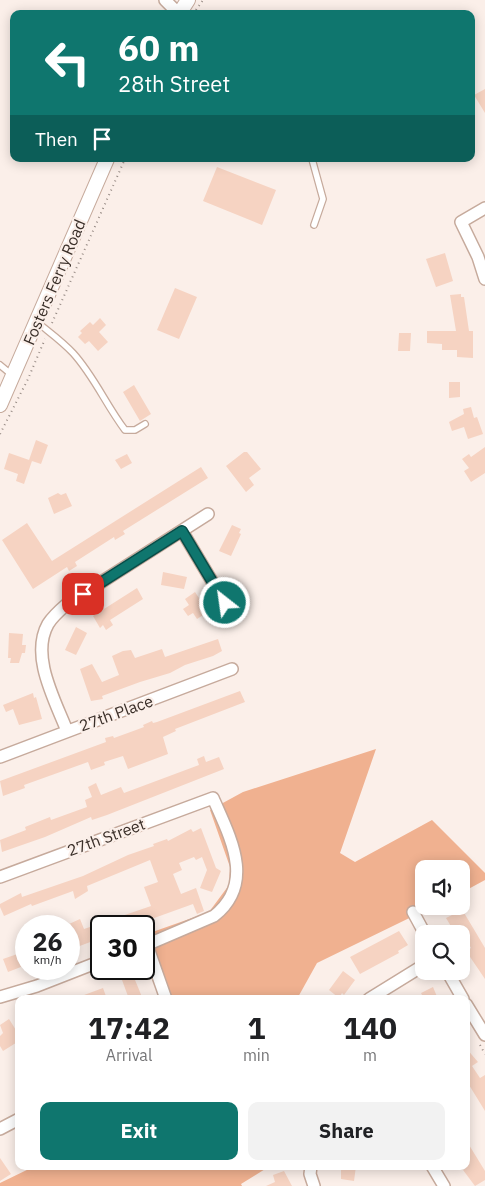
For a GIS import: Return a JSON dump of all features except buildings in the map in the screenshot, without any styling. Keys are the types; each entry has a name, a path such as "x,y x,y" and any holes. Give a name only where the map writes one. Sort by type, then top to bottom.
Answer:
{"street":[{"path":"165,0 175,10"},
{"name":"Fosters Ferry Road","path":"0,405 107,162"},
{"path":"485,208 461,222 478,257 485,279"},
{"path":"67,731 42,658 44,633 49,622 67,604 208,514"},
{"path":"182,531 225,603"},
{"name":"27th Place","path":"0,757 232,669"},
{"name":"27th Street","path":"0,877 213,798 227,829 237,864 235,888 224,908 204,921 155,942"},
{"path":"413,912 420,925"},
{"path":"0,997 34,987 90,965"},
{"path":"155,970 164,995"},
{"path":"375,995 415,971"},
{"path":"452,980 461,995"},
{"path":"34,987 37,995"},
{"path":"470,1011 485,1035"},
{"path":"0,1129 15,1121"},
{"path":"310,1170 314,1186"},
{"path":"434,1170 444,1186"}],"lane":[{"path":"313,162 323,199 314,225"},
{"path":"37,322 77,358 125,430 135,430 145,424"},
{"path":"0,365 14,376"}],"path":[{"path":"0,434 28,379 124,162"}],"shaded area":[{"path":"376,749 340,853 355,862 432,820 485,873 485,880 470,888 470,860 415,860 416,915 317,963 299,995 162,995 155,976 155,931 209,912 229,885 230,867 210,810 243,792"},
{"path":"27,1170 264,1170 241,1184 242,1186 0,1186 0,1183"}],"route":[{"path":"83,594 182,531 225,603"}]}
